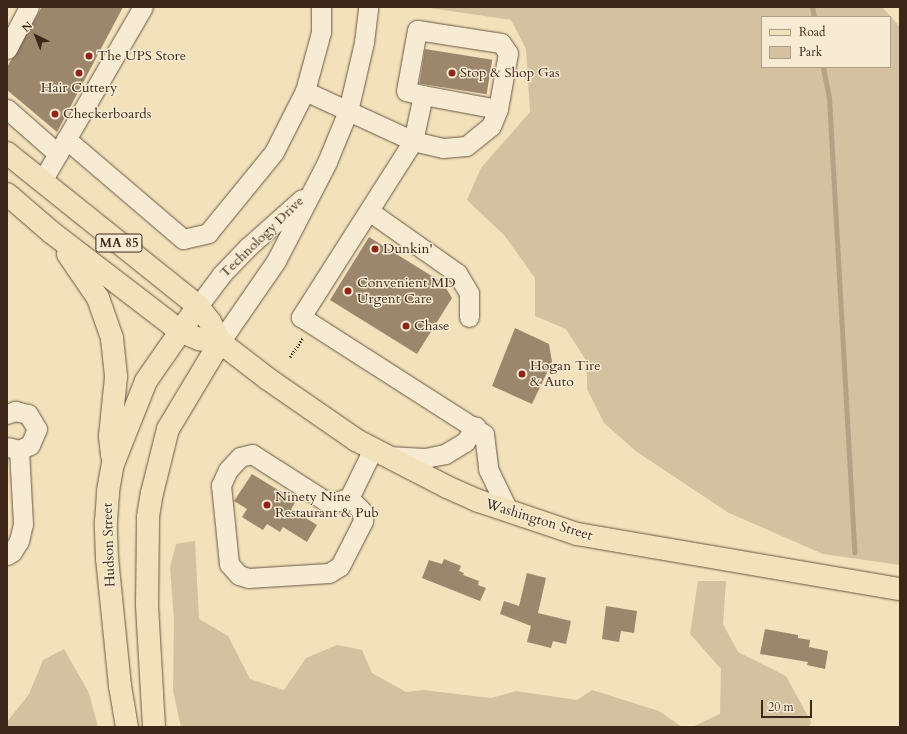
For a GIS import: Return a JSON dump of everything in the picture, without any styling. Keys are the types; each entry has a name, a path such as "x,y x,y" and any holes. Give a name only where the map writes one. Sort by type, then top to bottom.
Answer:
{"main road":[{"name":"Washington Street","path":"7,154 198,306 210,322 220,342 296,400 379,452 447,487 510,512 577,534 900,589"},
{"name":"Washington Street","path":"7,194 51,232 180,331 199,339 220,342"},
{"path":"51,232 98,298 112,338 116,377 110,436 113,464"},
{"name":"Hudson Street","path":"127,727 119,679 107,559 106,522 113,464 146,381 198,306"},
{"path":"154,727 147,604 148,517 152,493 168,429 220,342"}],"street":[{"path":"7,49 29,7"},
{"path":"42,181 143,7"},
{"path":"7,109 62,147 183,239 208,233 274,152 305,91 320,32 321,7"},
{"name":"Technology Drive","path":"220,342 276,261 313,189 348,111 364,42 368,7"},
{"path":"305,91 413,141 443,148 466,146 491,126 498,109 508,53 501,43 417,30 406,91 498,109"},
{"path":"423,95 413,141 301,317 476,426 484,434 488,468 510,512"},
{"name":"Technology Drive","path":"198,306 221,276 248,247 313,189"},
{"path":"369,210 457,273 469,293 469,317"},
{"path":"7,414 22,411 35,423 34,440 13,448 23,524 19,542 12,552 7,555"},
{"path":"349,498 361,510 362,521 340,566 330,573 248,578 239,575 228,564 222,485 228,470 240,457 252,454 324,500 336,502 349,498 379,452 425,458 445,454 465,442 476,426"}],"path":[{"path":"290,357 313,324"}],"green space":[{"path":"423,7 882,7 890,16 761,16 761,68 891,68 891,17 900,27 900,565 823,554 729,513 637,452 604,423 587,389 587,362 566,329 535,316 535,278 504,235 467,200 481,168 530,112 526,49 511,20"},
{"path":"195,541 199,619 228,636 250,679 284,690 306,658 337,645 362,650 372,673 406,692 423,690 491,698 516,691 577,700 592,690 659,711 682,727 181,727 173,691 174,620 170,567 176,544"},
{"path":"698,581 726,581 723,624 738,652 786,676 811,722 809,727 692,727 720,714 721,669 690,634"},
{"path":"64,649 89,693 98,727 7,727 7,722 29,694 43,660"}],"building":[{"path":"42,7 123,7 57,132 7,90 7,67"},
{"name":"Stop & Shop Gas","path":"425,49 492,60 487,94 420,84"},
{"path":"369,237 443,283 452,298 417,354 330,300"},
{"name":"Hogan Tire & Auto","path":"515,328 549,344 552,362 532,404 492,386"},
{"name":"Ninety Nine Restaurant & Pub","path":"252,474 296,501 291,509 317,525 307,542 283,527 280,532 267,524 263,530 242,517 247,509 234,501"},
{"path":"444,559 461,566 459,571 464,573 463,575 479,581 478,585 486,588 480,601 422,578 429,560 442,564"},
{"path":"527,573 546,578 538,613 571,621 566,644 553,641 551,648 527,642 531,626 500,614 504,601 519,606"},
{"path":"606,606 637,611 634,633 621,631 619,642 602,639"},
{"path":"765,629 798,635 798,638 810,640 809,647 828,651 825,669 807,665 808,662 760,654"}],"waterway":[{"path":"812,7 814,16"},
{"path":"823,68 829,98 854,552"}],"place":[{"name":"The UPS Store","path":"89,56"},
{"name":"Hair Cuttery","path":"79,73"},
{"name":"Stop & Shop Gas","path":"452,73"},
{"name":"Checkerboards","path":"55,114"},
{"name":"Dunkin'","path":"375,249"},
{"name":"Convenient MD Urgent Care","path":"348,291"},
{"name":"Chase","path":"406,326"},
{"name":"Hogan Tire & Auto","path":"522,374"},
{"name":"Ninety Nine Restaurant & Pub","path":"267,505"}]}
